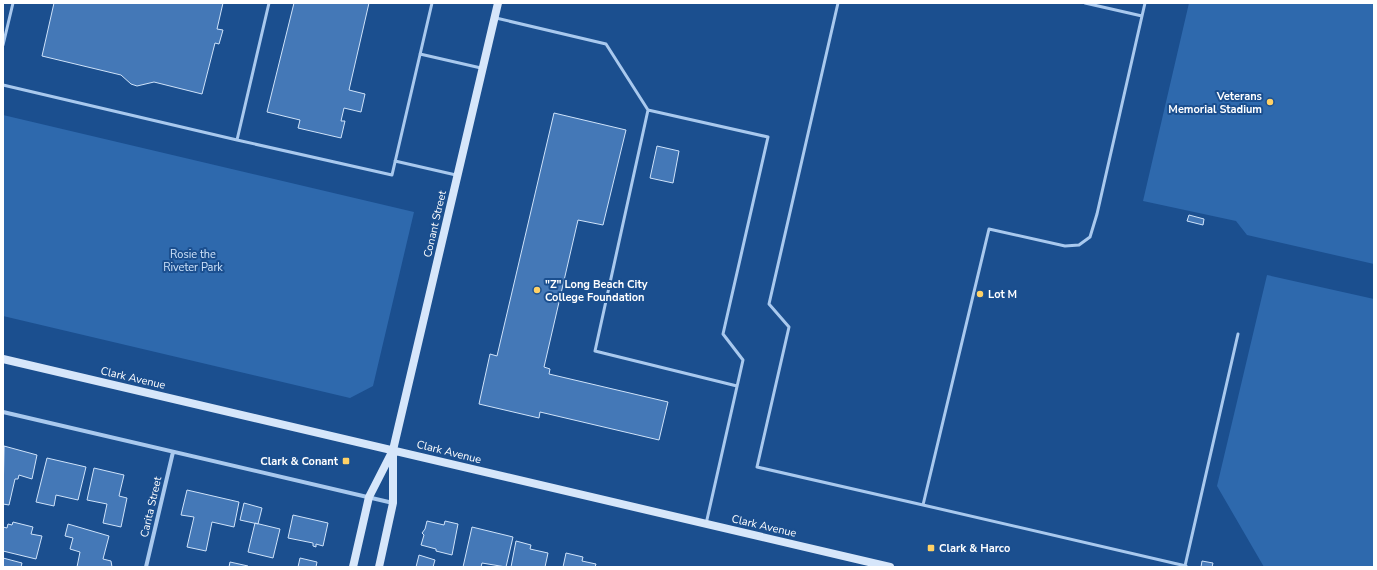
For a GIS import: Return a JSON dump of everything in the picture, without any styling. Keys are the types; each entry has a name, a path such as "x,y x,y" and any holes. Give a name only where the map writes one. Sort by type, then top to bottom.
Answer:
{"main road":[{"name":"Conant Street","path":"379,567 393,503 394,450 498,3"},
{"name":"Clark Avenue","path":"3,359 394,450 585,497 890,567"},
{"name":"Conant Street","path":"353,567 369,497 394,450"}],"street":[{"path":"3,412 393,503"},
{"name":"Carita Street","path":"146,567 173,452"}],"lane":[{"path":"3,45 13,3"},
{"path":"237,140 269,3"},
{"path":"3,85 392,175 432,3"},
{"path":"838,3 769,304 789,327 757,466 1185,566 1238,334"},
{"path":"1085,3 1142,16"},
{"path":"923,505 989,229 1065,246 1079,245 1090,237 1145,3"},
{"path":"494,18 606,44 648,110 768,137 723,334 743,360 706,524"},
{"path":"420,54 483,69"},
{"path":"648,110 594,352 737,386"},
{"path":"395,161 458,176"}],"green space":[{"name":"Veterans Memorial Stadium","path":"1189,3 1374,3 1374,264 1247,235 1236,221 1143,201"},
{"name":"Rosie the Riveter Park","path":"3,115 414,212 373,386 350,398 3,316"},
{"path":"1267,275 1374,299 1374,567 1264,567 1217,486"}],"building":[{"path":"54,3 223,3 217,29 223,30 219,44 215,43 202,94 154,82 137,86 131,84 121,75 42,56"},
{"path":"294,3 369,3 349,90 365,94 361,112 344,108 341,121 345,121 341,138 298,128 300,120 267,112"},
{"name":"\"Z\" Long Beach City College Foundation","path":"554,113 626,130 603,225 578,220 544,367 550,369 549,374 668,402 659,440 540,412 539,418 479,404 490,354 497,356"},
{"path":"657,146 679,151 673,183 650,178"},
{"path":"1189,215 1204,219 1203,225 1187,221"},
{"path":"4,446 37,455 32,479 19,475 18,479 15,479 9,505 3,504"},
{"path":"47,458 86,467 78,500 56,495 54,506 36,502"},
{"path":"94,468 124,475 119,496 127,498 121,527 103,523 107,504 87,500"},
{"path":"187,490 239,502 234,527 212,522 206,551 187,547 194,517 181,515"},
{"path":"244,503 262,508 258,524 240,520"},
{"path":"293,515 328,523 323,546 316,544 316,547 313,546 313,543 288,538"},
{"path":"427,521 444,525 445,521 458,524 452,555 421,545 424,535 422,533 425,529"},
{"path":"13,522 33,527 31,534 42,536 36,559 3,551 3,527 7,528 8,524 12,525"},
{"path":"255,523 280,529 273,558 248,552"},
{"path":"68,524 109,536 103,559 111,561 112,567 77,567 80,552 70,549 73,538 65,536"},
{"path":"472,527 513,537 506,567 482,563 481,567 463,567"},
{"path":"516,541 531,545 530,549 548,553 545,567 511,567"},
{"path":"566,553 583,557 582,561 596,564 595,567 563,567"},
{"path":"419,555 435,560 433,567 416,567"},
{"path":"3,558 22,563 21,567 3,567"},
{"path":"300,558 317,562 316,567 298,567"},
{"path":"1202,561 1213,563 1212,567 1201,567"},
{"path":"230,562 248,566 248,567 229,567"}],"place":[{"name":"Veterans Memorial Stadium","path":"1270,102"},
{"name":"\"Z\" Long Beach City College Foundation","path":"537,290"},
{"name":"Lot M","path":"980,294"},
{"name":"Clark & Conant","path":"346,461"},
{"name":"Clark & Harco","path":"931,548"}]}
